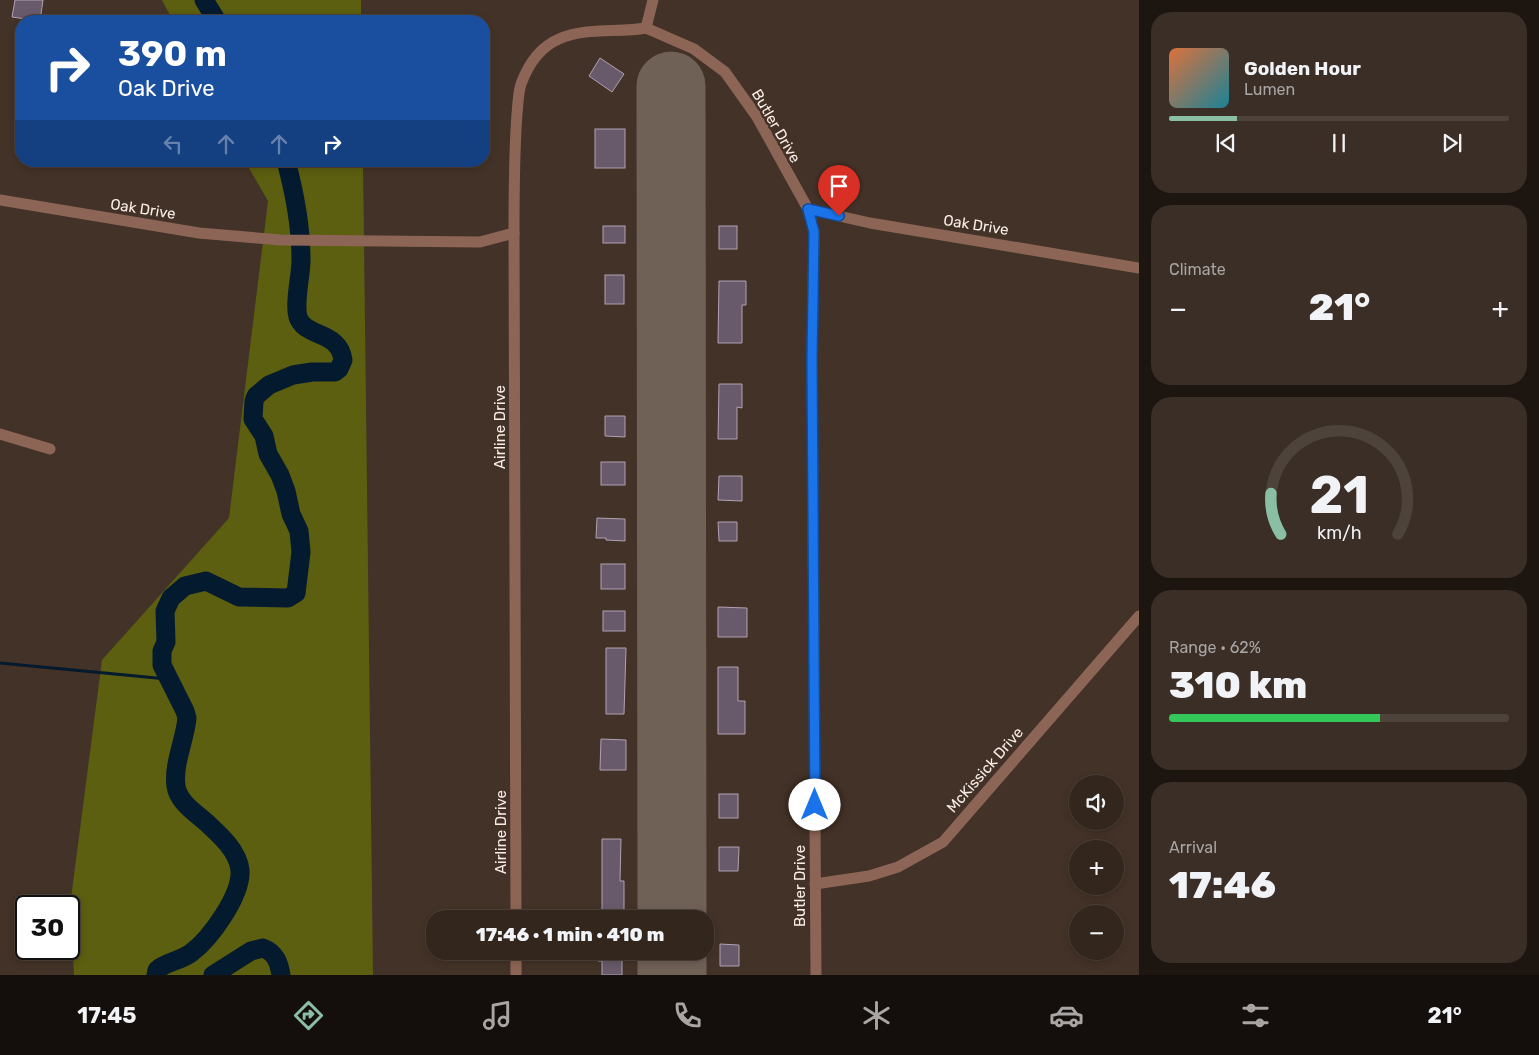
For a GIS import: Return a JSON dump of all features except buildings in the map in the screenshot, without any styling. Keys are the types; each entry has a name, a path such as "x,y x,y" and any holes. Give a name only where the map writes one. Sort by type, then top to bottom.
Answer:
{"street":[{"path":"646,28 652,0"},
{"name":"Butler Drive","path":"646,28 694,49 725,72 757,117 808,209 814,232 812,360 816,975"},
{"name":"Airline Drive","path":"516,910 514,233 516,132 520,86 531,63 544,46 560,38 592,31 626,31 646,28"},
{"name":"Oak Drive","path":"0,200 199,233 281,240 319,242 480,242 514,233"},
{"name":"Oak Drive","path":"808,209 870,223 1139,268"},
{"path":"0,434 50,449"},
{"name":"McKissick Drive","path":"815,884 869,876 898,867 943,842 1139,616"},
{"path":"516,960 516,975"}],"shaded area":[{"path":"162,0 361,0 361,15 170,15"},
{"path":"248,167 363,167 373,975 74,975 73,960 80,960 80,895 71,895 102,660 229,518 268,201"}],"waterway":[{"path":"204,0 213,15"},
{"path":"156,975 157,970 161,967 191,953 207,938 223,916 236,892 240,870 236,856 228,844 188,807 177,792 176,769 187,718 162,665 162,651 166,642 165,611 171,598 185,586 206,581 239,597 288,598 296,593 301,552 299,531 291,514 280,475 268,454 264,436 253,419 254,401 256,396 269,385 293,375 312,372 335,372 339,369 343,360 340,350 335,344 307,328 298,317 297,304 301,260 300,235 295,198 287,167"},
{"path":"0,663 167,679"},
{"path":"213,975 251,951 263,948 276,959 281,975"}],"runway":[{"path":"671,86 672,910"},
{"path":"672,960 672,975"}],"route":[{"path":"815,805 812,360 814,232 808,209 839,216"}]}
